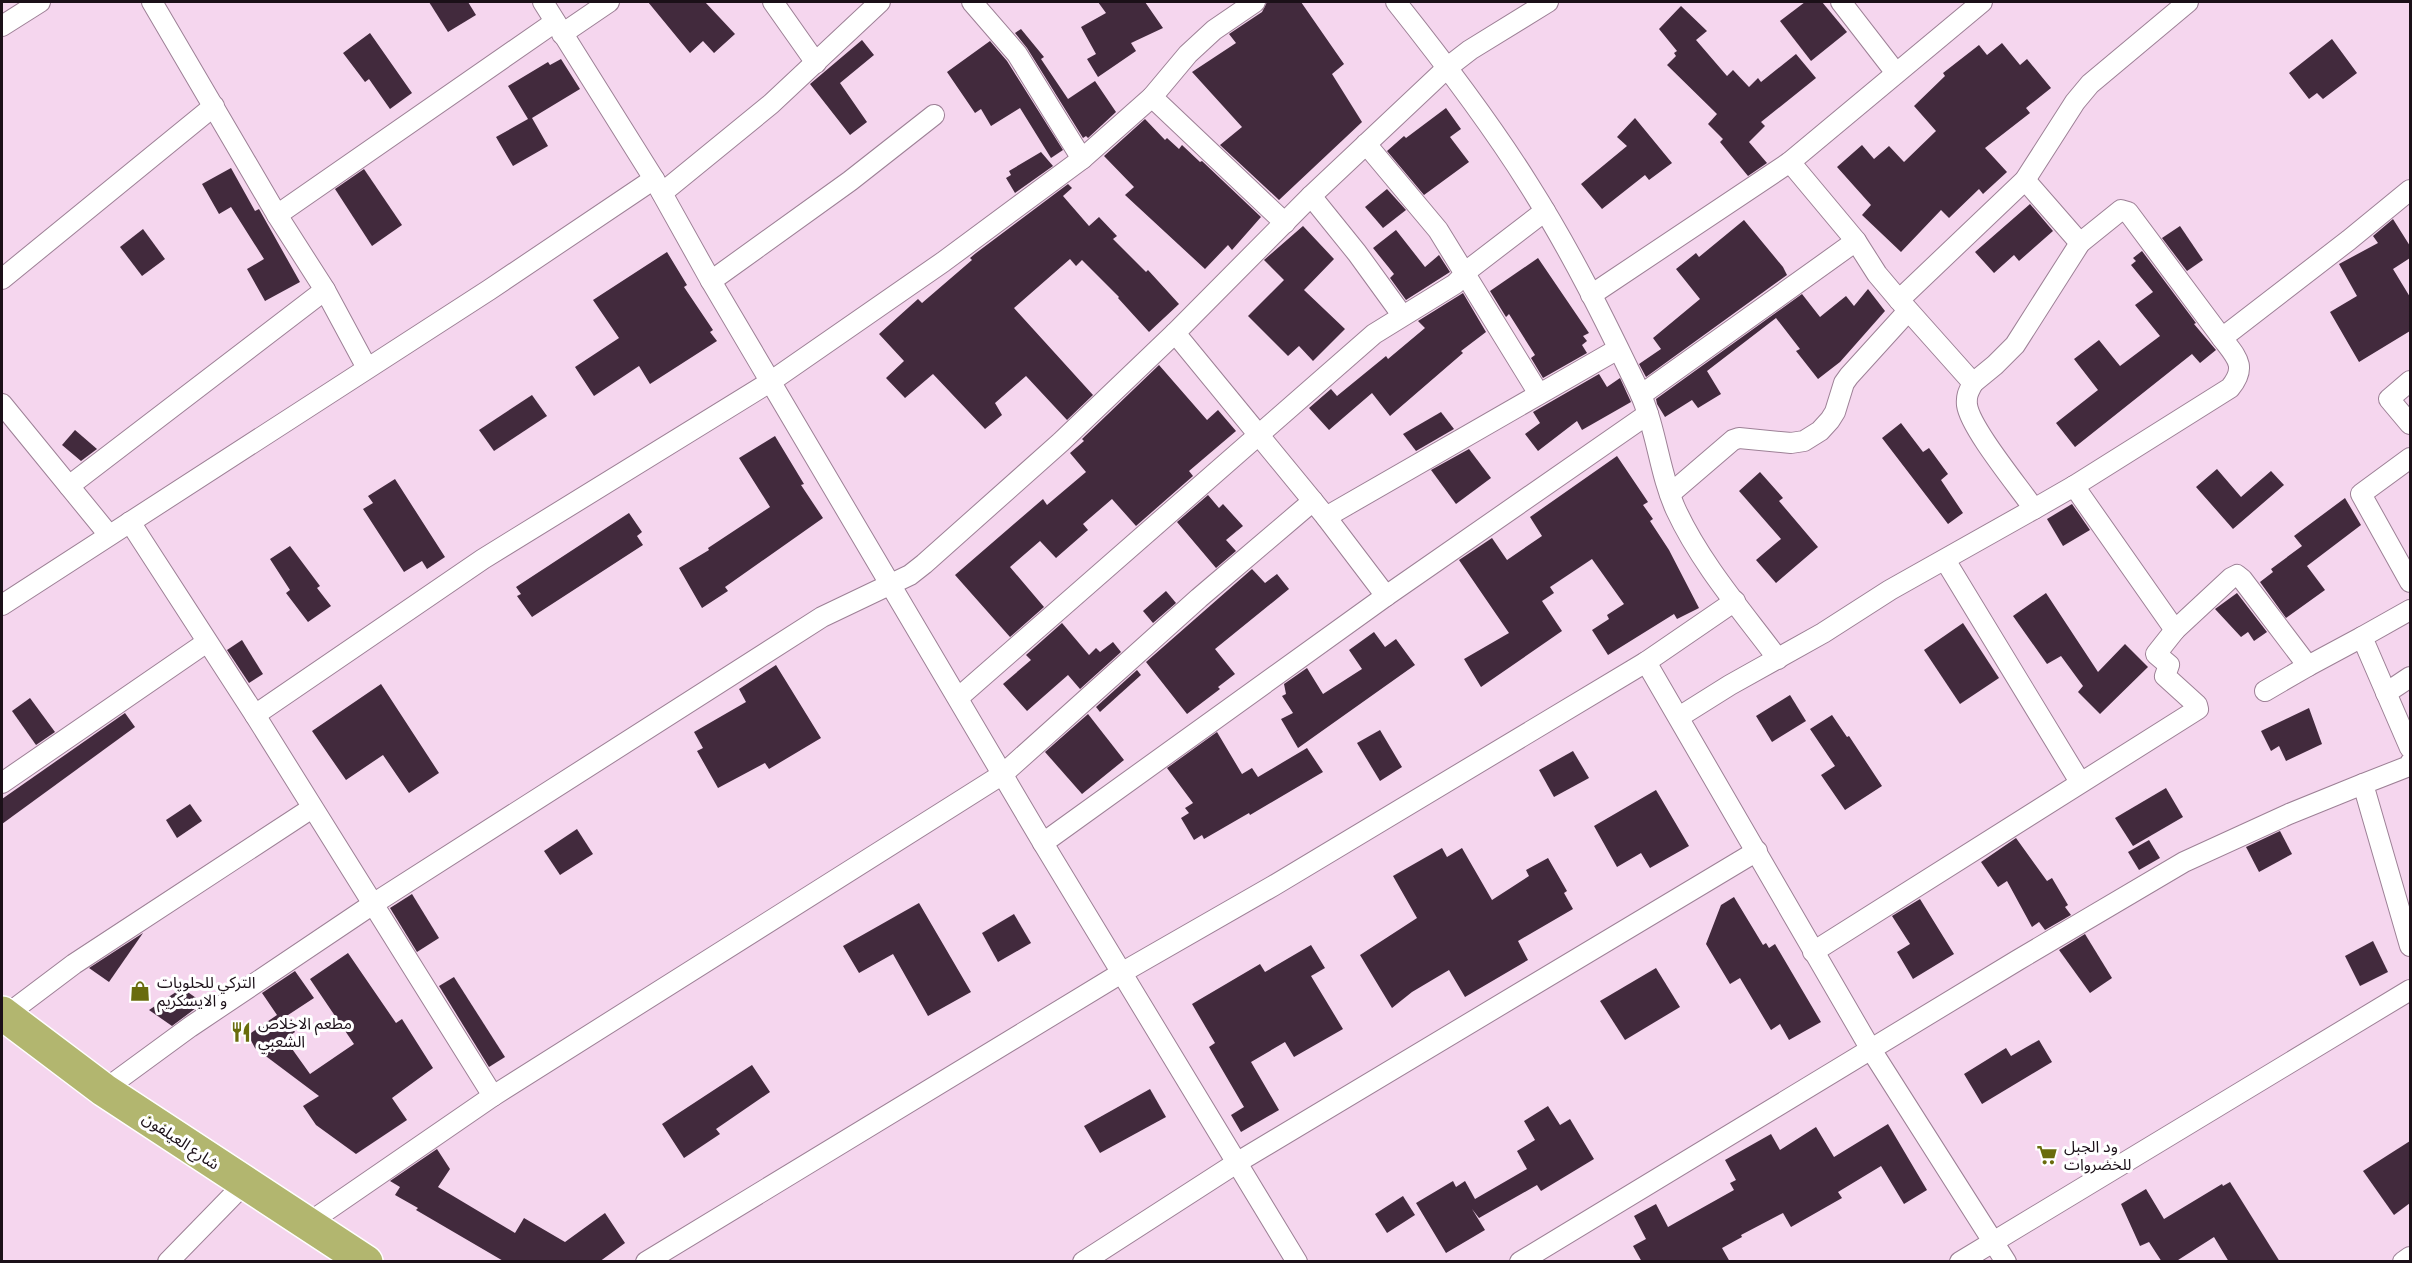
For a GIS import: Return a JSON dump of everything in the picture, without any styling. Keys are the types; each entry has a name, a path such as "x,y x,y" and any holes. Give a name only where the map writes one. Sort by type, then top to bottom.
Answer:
{"highway":[{"name":"شارع العيلفون","path":"3,1015 104,1090 366,1262"}],"street":[{"path":"2,26 40,2"},
{"path":"152,2 277,215 325,290 367,369"},
{"path":"543,2 658,186 711,281 1042,843 1123,972 1298,1262"},
{"path":"277,215 559,28 609,2"},
{"path":"773,2 816,63"},
{"path":"2,605 367,369 658,186 741,129 816,63 880,2"},
{"path":"972,2 1017,54 1082,159"},
{"path":"255,715 483,559 770,381 943,262 1082,159 1152,97 1188,54 1214,30 1255,2"},
{"path":"1396,2 1448,67 1545,211 1591,295 1641,395 1670,494 1684,526 1778,659"},
{"path":"104,1090 190,1027 373,904 822,617 910,575 940,551 1061,442 1175,333 1311,196 1448,67 1470,50 1548,2"},
{"path":"1841,2 1896,72"},
{"path":"1591,295 1790,162 1982,2"},
{"path":"1670,494 1733,440 1739,438 1797,443 1820,431 1835,412 1849,376 1903,305 2025,180 2075,102 2090,84 2188,2"},
{"path":"1152,97 1285,223"},
{"path":"2,279 214,106"},
{"path":"711,281 850,181 934,116"},
{"path":"1366,144 1438,230 1539,394"},
{"path":"1790,162 1856,240 1877,274 1973,383"},
{"path":"2025,180 2080,243"},
{"path":"2222,338 2410,190"},
{"path":"1311,196 1357,253 1402,315"},
{"path":"1679,717 1730,685 1823,633 1890,590 1945,560 2034,509 2074,486 2230,388 2240,373 2240,365 2128,212 2121,210 2080,243 2015,345 1973,383 1967,394 1968,408 1975,424 2034,509"},
{"path":"958,698 1374,334 1455,284 1545,211"},
{"path":"1641,395 1856,240"},
{"path":"69,486 325,290"},
{"path":"1175,333 1326,517 1386,596"},
{"path":"1326,517 1618,349"},
{"path":"2410,381 2390,399 2410,424"},
{"path":"2,405 109,535"},
{"path":"1042,843 1386,596 1648,414"},
{"path":"2410,458 2361,494 2410,582"},
{"path":"2074,486 2175,630"},
{"path":"307,1224 493,1096 1003,774 1199,598 1313,501"},
{"path":"130,522 255,715 493,1096"},
{"path":"1945,560 2080,782"},
{"path":"1813,952 2198,709 2197,705 2165,676 2169,665 2156,654 2175,630 2231,578 2237,575 2242,579 2308,666"},
{"path":"646,1262 1123,972 1283,880 1646,662 1735,601"},
{"path":"2265,691 2410,610"},
{"path":"2362,637 2410,748"},
{"path":"2,783 207,642"},
{"path":"1646,662 1870,1048 2006,1262"},
{"path":"2386,693 2410,677"},
{"path":"1520,1262 1870,1048 2184,862 2289,814 2409,766 2410,763"},
{"path":"2362,784 2410,946"},
{"path":"3,1015 74,964 312,808"},
{"path":"1083,1262 1238,1162 1757,851"},
{"path":"1960,1262 2410,990"},
{"path":"168,1262 244,1184"},
{"path":"2403,1262 2410,1257"}],"building":[{"path":"429,2 468,2 476,15 448,32"},
{"path":"648,2 705,2 735,34 714,53 703,41 690,53"},
{"path":"1098,2 1145,2 1163,28 1131,43 1136,51 1098,77 1087,59 1096,54 1081,27 1106,13"},
{"path":"1267,2 1301,2 1344,64 1332,74 1362,122 1279,200 1220,145 1242,127 1192,72 1236,43 1229,34 1262,12"},
{"path":"1805,2 1822,2 1847,32 1811,61 1780,21"},
{"path":"1681,6 1707,31 1696,40 1727,76 1733,70 1749,87 1758,78 1761,82 1796,54 1816,78 1761,122 1765,126 1749,142 1767,163 1748,176 1720,142 1723,139 1708,124 1717,114 1667,65 1676,56 1674,53 1677,51 1659,29"},
{"path":"1021,29 1044,57 1041,59 1068,99 1095,81 1116,112 1088,138 1086,136 1083,138 1027,48 1015,33"},
{"path":"370,33 412,93 390,109 369,79 365,82 343,53"},
{"path":"2332,39 2357,73 2323,99 2317,93 2309,99 2289,73"},
{"path":"862,40 874,55 840,83 867,122 850,135 810,84"},
{"path":"990,41 1007,61 1063,150 1051,158 1020,108 991,126 981,109 975,113 947,72"},
{"path":"2002,43 2020,65 2027,59 2051,88 2026,108 2030,113 1985,148 2007,172 1983,194 1979,189 1949,218 1941,210 1901,252 1862,215 1871,205 1837,167 1862,145 1874,159 1889,146 1904,162 1936,131 1914,106 1945,76 1943,73 1979,45 1987,55"},
{"path":"561,59 580,89 532,118 548,146 513,166 496,137 528,119 508,86 548,62 550,65"},
{"path":"1446,108 1461,129 1450,137 1469,162 1424,195 1387,151 1404,136 1406,138"},
{"path":"1635,118 1672,163 1649,180 1645,175 1602,209 1581,184 1627,146 1617,137"},
{"path":"1145,119 1165,140 1167,138 1179,149 1182,145 1200,162 1202,161 1261,217 1232,250 1228,245 1205,269 1125,195 1134,187 1104,156"},
{"path":"1041,152 1053,166 1015,193 1006,178 1011,175 1009,171"},
{"path":"231,168 255,211 259,209 300,282 265,301 247,269 264,259 231,207 219,214 202,184"},
{"path":"364,169 402,225 372,246 335,189"},
{"path":"1068,184 1072,188 1063,196 1089,226 1099,217 1117,236 1113,239 1146,272 1148,270 1179,304 1149,332 1119,297 1082,260 1076,266 1070,259 1014,308 1093,395 1067,420 1026,376 995,403 1002,415 985,429 933,374 905,398 886,378 904,361 879,334 918,299 922,303 972,260 970,258 976,253"},
{"path":"1387,189 1406,210 1383,228 1365,207"},
{"path":"2030,204 2053,231 2019,261 2014,255 1994,273 1975,252"},
{"path":"2393,219 2410,246 2410,258 2393,269 2410,297 2410,331 2359,362 2330,312 2357,296 2339,264 2378,243 2373,236"},
{"path":"1744,220 1787,275 1646,377 1639,364 1661,349 1653,338 1700,299 1676,269 1696,253 1699,257"},
{"path":"1303,226 1334,259 1304,290 1345,329 1313,361 1299,346 1288,356 1248,316 1284,280 1264,260"},
{"path":"2180,226 2203,260 2187,271 2162,238"},
{"path":"143,229 165,259 142,276 120,247"},
{"path":"1396,230 1425,267 1439,255 1450,272 1406,300 1390,278 1394,274 1373,248"},
{"path":"2142,251 2196,323 2194,324 2216,350 2200,363 2192,354 2075,447 2056,423 2098,390 2074,359 2099,340 2120,366 2160,336 2135,305 2153,292 2131,265 2136,261 2133,258"},
{"path":"667,252 687,285 684,287 713,330 710,332 717,341 650,384 639,366 594,396 575,367 619,338 593,300"},
{"path":"1538,258 1589,333 1583,336 1587,341 1582,345 1587,353 1543,378 1531,358 1535,355 1509,314 1506,317 1490,291"},
{"path":"1868,289 1885,311 1840,362 1818,379 1796,351 1800,349 1776,318 1707,371 1721,394 1698,408 1692,400 1665,417 1657,404 1656,399 1802,294 1820,317 1846,296 1854,306"},
{"path":"1463,293 1486,332 1461,351 1463,353 1390,416 1372,393 1329,430 1309,408 1331,389 1337,396 1386,356 1388,359 1425,328 1418,321"},
{"path":"1159,365 1207,420 1218,410 1236,431 1189,471 1193,476 1136,526 1112,499 1083,524 1088,530 1056,558 1040,541 1010,567 1044,607 1010,637 955,575 1043,499 1047,505 1086,472 1070,453"},
{"path":"1599,374 1607,387 1620,378 1631,402 1582,430 1577,421 1538,451 1525,434 1540,423 1533,412"},
{"path":"532,395 547,416 494,451 479,430"},
{"path":"1441,412 1454,429 1416,451 1403,434"},
{"path":"1901,423 1923,452 1929,448 1948,474 1941,480 1963,513 1948,524 1882,438"},
{"path":"75,430 97,449 81,461 62,445"},
{"path":"775,436 804,484 801,485 823,518 725,587 728,591 702,608 679,568 770,507 739,458"},
{"path":"1469,449 1491,478 1456,504 1431,470"},
{"path":"1617,456 1648,502 1643,505 1653,519 1650,521 1669,550 1699,608 1677,619 1674,614 1608,655 1592,630 1609,619 1607,615 1624,604 1592,559 1550,587 1554,593 1542,601 1562,631 1481,687 1464,659 1509,633 1459,560 1492,538 1507,560 1542,536 1530,517"},
{"path":"2217,469 2241,497 2271,471 2284,485 2233,529 2196,487"},
{"path":"1760,472 1783,498 1779,501 1818,547 1776,583 1756,560 1781,539 1739,491"},
{"path":"395,479 445,557 427,569 422,561 404,572 363,509 373,503 368,496"},
{"path":"1208,495 1219,508 1223,504 1243,526 1226,540 1236,551 1216,568 1177,522"},
{"path":"2345,498 2361,525 2307,566 2325,590 2286,618 2260,582 2273,572 2271,569 2302,546 2294,536"},
{"path":"2072,504 2090,530 2063,546 2047,519"},
{"path":"629,513 642,532 637,536 643,545 532,617 517,596 521,594 516,587"},
{"path":"290,546 320,586 317,588 331,606 308,622 286,593 290,590 270,559"},
{"path":"1252,569 1265,583 1277,574 1289,589 1215,649 1235,674 1218,687 1220,689 1187,714 1146,662"},
{"path":"1166,591 1176,603 1153,623 1143,611"},
{"path":"2046,593 2098,672 2125,644 2148,667 2100,714 2078,692 2083,686 2061,656 2047,664 2013,616"},
{"path":"2237,593 2267,632 2254,641 2248,632 2241,637 2215,609"},
{"path":"1062,623 1089,655 1096,648 1100,652 1113,642 1121,652 1080,689 1068,675 1027,711 1003,684 1031,660 1026,655"},
{"path":"1963,623 1999,678 1960,704 1924,650"},
{"path":"1374,632 1385,647 1396,639 1415,665 1298,748 1281,719 1293,713 1282,696 1286,694 1284,684 1307,668 1323,694 1362,669 1349,650"},
{"path":"242,640 263,674 249,683 227,650"},
{"path":"776,665 821,738 769,769 765,763 718,788 697,751 703,748 694,732 746,702 739,689"},
{"path":"1137,670 1141,675 1100,712 1096,707"},
{"path":"381,684 439,773 409,793 383,755 346,780 312,731"},
{"path":"1790,695 1806,721 1772,742 1756,716"},
{"path":"30,698 55,732 36,745 12,711"},
{"path":"2309,708 2322,744 2286,761 2279,746 2271,751 2261,731"},
{"path":"125,713 135,727 2,824 2,799"},
{"path":"1088,714 1124,760 1082,794 1045,752"},
{"path":"1832,715 1847,737 1849,736 1882,786 1845,810 1821,775 1835,766 1810,729"},
{"path":"1380,730 1402,767 1380,781 1357,743"},
{"path":"1217,732 1242,774 1252,768 1258,777 1307,748 1323,772 1250,815 1249,813 1204,839 1202,835 1194,840 1181,818 1189,813 1185,808 1193,803 1167,768"},
{"path":"1573,751 1589,778 1554,797 1539,770"},
{"path":"2166,788 2183,817 2133,846 2115,818"},
{"path":"1656,790 1689,846 1650,868 1641,853 1617,867 1594,826"},
{"path":"190,804 202,821 177,838 166,820"},
{"path":"577,829 593,854 560,875 544,851"},
{"path":"2280,831 2292,854 2259,872 2246,847"},
{"path":"2016,838 2047,881 2052,878 2068,905 2065,907 2071,915 2045,930 2039,922 2032,927 2007,881 1998,887 1981,862"},
{"path":"2149,840 2160,858 2139,870 2128,852"},
{"path":"1442,848 1447,857 1462,848 1492,900 1529,876 1526,870 1548,858 1567,891 1564,893 1573,909 1518,941 1528,960 1465,997 1449,970 1412,992 1392,1008 1360,955 1417,918 1393,876"},
{"path":"412,894 439,938 417,952 390,908"},
{"path":"1734,897 1763,945 1766,943 1769,948 1775,944 1821,1022 1789,1040 1780,1024 1771,1030 1740,978 1730,984 1706,944 1721,905"},
{"path":"1920,899 1954,954 1913,979 1897,952 1910,944 1892,916"},
{"path":"919,903 971,992 928,1016 893,954 859,973 843,946"},
{"path":"1014,914 1031,943 998,962 982,933"},
{"path":"143,933 109,982 89,968"},
{"path":"2085,934 2112,978 2090,993 2059,950"},
{"path":"2373,941 2388,972 2360,986 2345,956"},
{"path":"1311,945 1325,968 1311,976 1343,1029 1294,1057 1285,1042 1251,1062 1279,1110 1241,1132 1231,1115 1244,1107 1209,1047 1215,1043 1192,1004 1260,964 1265,972"},
{"path":"348,953 396,1023 402,1019 433,1068 392,1098 407,1120 356,1154 316,1125 303,1106 319,1096 255,1048 248,1035 277,1015 262,993 295,971 314,998 285,1017 295,1032 285,1039 310,1074 354,1044 310,979"},
{"path":"1656,968 1680,1007 1625,1040 1600,1001"},
{"path":"454,977 505,1057 489,1067 439,986"},
{"path":"182,988 199,1000 191,1005 196,1008 172,1026 149,1010"},
{"path":"2039,1040 2052,1062 1982,1104 1964,1074 2006,1048 2011,1056"},
{"path":"752,1065 770,1092 716,1129 720,1134 684,1158 662,1124"},
{"path":"1150,1089 1166,1117 1100,1153 1084,1126"},
{"path":"1548,1106 1560,1125 1570,1119 1594,1159 1541,1191 1537,1185 1479,1218 1472,1209 1485,1230 1446,1253 1416,1203 1453,1181 1456,1187 1465,1181 1475,1199 1527,1169 1517,1151 1535,1140 1524,1121"},
{"path":"1888,1124 1927,1190 1904,1204 1881,1166 1838,1192 1842,1198 1791,1227 1783,1213 1741,1235 1742,1237 1722,1248 1730,1262 1642,1262 1633,1246 1646,1239 1634,1216 1656,1204 1668,1227 1734,1190 1730,1183 1736,1180 1725,1160 1771,1134 1780,1150 1816,1127 1834,1157"},
{"path":"2410,1141 2410,1203 2394,1215 2363,1171"},
{"path":"437,1149 450,1169 438,1187 515,1233 524,1218 565,1242 605,1213 625,1243 599,1262 505,1262 416,1210 418,1208 395,1195 400,1187 390,1181"},
{"path":"2230,1182 2280,1262 2229,1262 2214,1237 2175,1262 2162,1262 2149,1242 2140,1246 2121,1204 2146,1189 2164,1219 2222,1184 2223,1186"},
{"path":"1403,1196 1415,1215 1387,1233 1375,1214"}],"place":[{"name":"التركي للحلويات و الايسكريم","path":"140,991"},
{"name":"مطعم الاخلاص الشعبي","path":"241,1032"},
{"name":"ود الجبل للخضروات","path":"2047,1155"}]}
